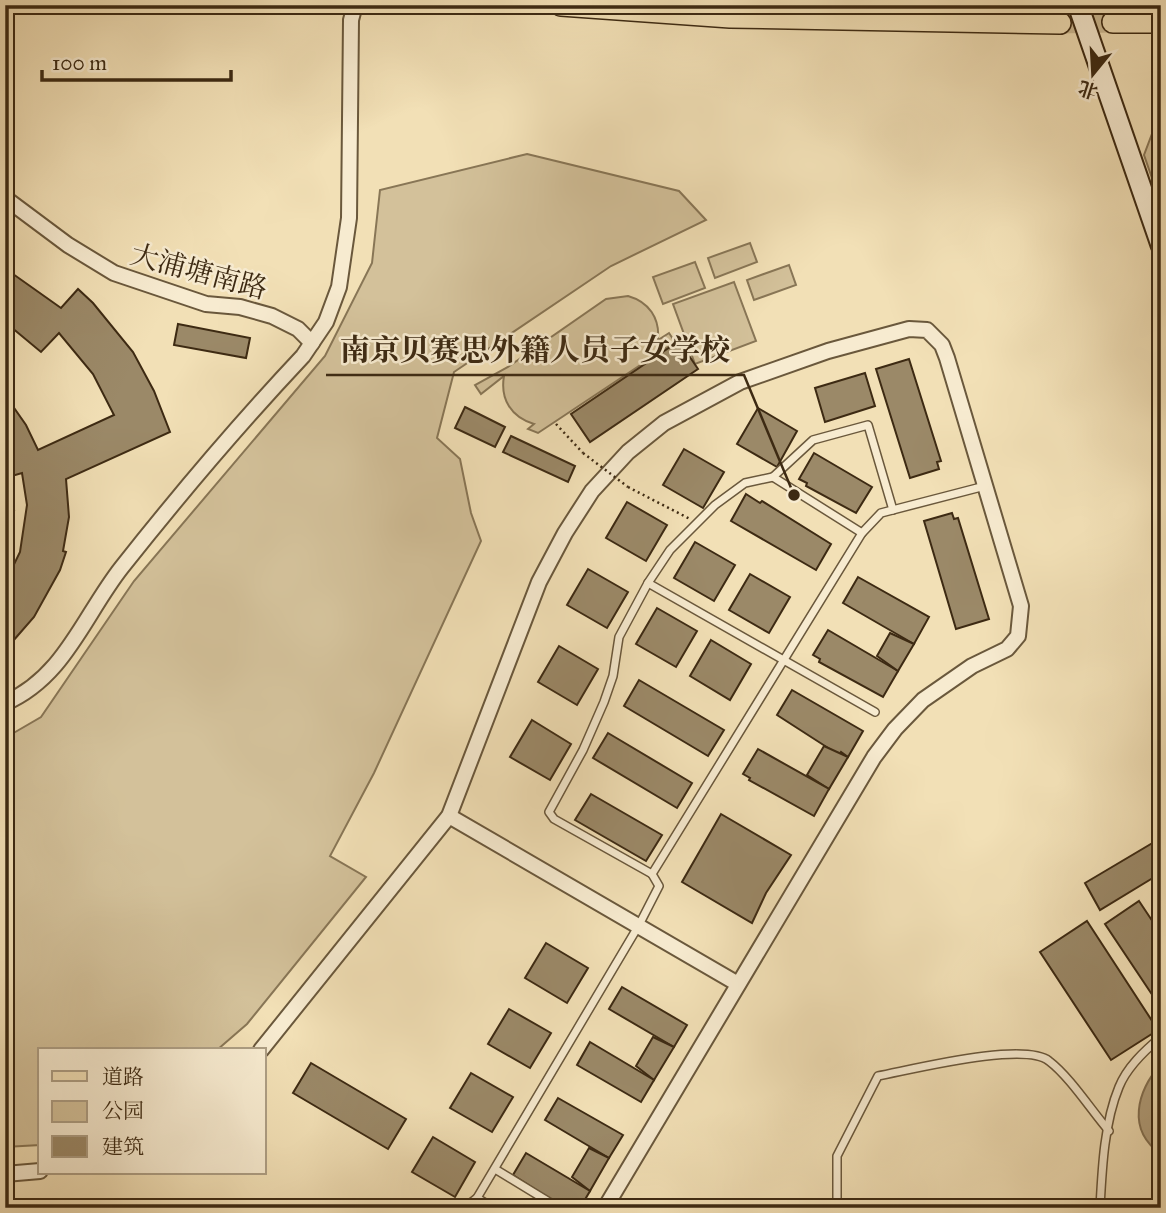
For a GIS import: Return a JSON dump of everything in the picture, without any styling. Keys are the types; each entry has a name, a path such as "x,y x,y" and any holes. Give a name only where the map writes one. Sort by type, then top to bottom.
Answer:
{"main road":[{"path":"561,5 730,17 1060,23"},
{"path":"1078,5 1161,245"},
{"path":"1113,22 1161,22"}],"street":[{"path":"5,703 19,697 66,656 108,585 312,343 326,322 339,287 349,218 351,20 355,5"},
{"name":"大浦塘南路","path":"5,198 68,245 114,274 206,304 240,307 272,316 298,329 312,343"},
{"path":"263,1048 449,816 539,582 565,533 592,491 628,452 685,411 740,382 785,365 909,328 928,330 942,345 947,358 1021,606 1018,636 1007,649 972,666 923,700 895,729 834,821 605,1208"},
{"path":"449,816 738,984"},
{"path":"5,1174 38,1171"}],"lane":[{"path":"464,1208 477,1198 495,1169 639,925 659,886 652,874 554,819 549,812 550,805 583,750 604,702 613,676 619,637 648,583 670,550 696,522 745,483 773,477 813,440 868,425 893,510"},
{"path":"773,477 862,533"},
{"path":"652,874 862,533 881,513 985,486"},
{"path":"648,583 875,712"},
{"path":"1100,1208 1109,1131 1119,1086 1137,1059 1161,1037"},
{"path":"836,1208 837,1156 878,1076 1010,1052 1033,1054 1048,1059 1109,1131"},
{"path":"495,1169 559,1208"},
{"path":"477,1198 494,1208"}],"path":[{"path":"556,424 583,453 628,486 696,522"}],"green space":[{"path":"1161,110 1161,204 1144,155"},
{"path":"527,154 679,191 706,220 611,266 454,372 437,438 460,459 471,513 481,541 374,773 330,856 366,877 247,1024 219,1048 38,1048 38,1145 5,1147 5,738 41,717 134,581 325,356 372,263 380,190"},
{"path":"750,243 757,262 715,278 708,258"},
{"path":"695,262 705,288 663,304 653,277"},
{"path":"789,265 796,285 754,300 747,280"},
{"path":"734,282 756,341 695,364 673,304"},
{"path":"628,296 642,302 652,312 657,325 658,340 669,333 675,342 538,433 528,429 534,424 519,417 509,406 504,392 504,376 481,394 475,385 508,367 606,299"}],"shaded area":[{"path":"1161,1064 1161,1154 1143,1134 1139,1110 1146,1086"}],"building":[{"path":"13,274 61,308 78,289 93,303 133,352 154,391 170,432 66,479 69,517 63,551 66,552 60,570 34,617 13,641 11,638 5,643 5,583 20,552 27,505 22,473 5,478 5,395 26,425 38,450 114,415 93,374 59,333 41,352 5,322 5,288"},
{"path":"178,324 250,338 246,358 174,345"},
{"path":"679,341 698,369 590,442 571,414"},
{"path":"909,359 941,461 937,462 939,469 910,478 876,369"},
{"path":"865,373 875,406 825,422 815,388"},
{"path":"465,407 505,427 495,447 455,428"},
{"path":"758,408 797,431 777,467 737,444"},
{"path":"511,436 575,466 568,482 503,452"},
{"path":"684,449 724,472 703,508 663,485"},
{"path":"814,453 872,487 856,513 806,486 807,483 799,479"},
{"path":"746,494 831,544 816,570 731,521"},
{"path":"627,502 667,525 646,561 606,538"},
{"path":"5,510 14,511 5,552"},
{"path":"952,513 954,519 958,518 989,619 956,629 924,521"},
{"path":"695,542 735,565 714,601 674,578"},
{"path":"588,569 628,592 607,628 567,605"},
{"path":"750,574 790,597 769,633 729,610"},
{"path":"858,577 929,617 914,644 843,603"},
{"path":"657,608 697,631 676,667 636,644"},
{"path":"828,630 898,671 883,697 819,662 820,659 813,655"},
{"path":"890,633 914,644 898,671 877,656"},
{"path":"711,640 751,664 730,700 690,676"},
{"path":"559,646 598,669 577,705 538,682"},
{"path":"639,680 724,730 708,756 624,706"},
{"path":"792,690 863,731 848,757 841,752 839,755 777,715"},
{"path":"532,720 571,744 550,780 510,757"},
{"path":"608,733 692,783 677,808 593,758"},
{"path":"824,746 848,757 829,789 807,775"},
{"path":"758,749 829,789 814,816 749,780 750,778 743,774"},
{"path":"591,794 662,835 646,861 575,820"},
{"path":"721,814 791,855 766,893 752,923 682,882"},
{"path":"1161,838 1161,873 1100,910 1085,883"},
{"path":"1139,901 1161,934 1161,1008 1105,924"},
{"path":"1087,921 1158,1030 1111,1060 1040,952"},
{"path":"546,943 588,968 567,1003 525,978"},
{"path":"622,987 687,1025 674,1047 609,1009"},
{"path":"509,1009 551,1033 530,1068 488,1044"},
{"path":"653,1037 674,1047 654,1080 636,1066"},
{"path":"590,1042 654,1080 641,1102 577,1065"},
{"path":"311,1063 406,1119 388,1149 293,1093"},
{"path":"471,1073 513,1097 492,1132 450,1108"},
{"path":"558,1098 623,1135 609,1158 545,1120"},
{"path":"433,1137 475,1162 455,1197 412,1172"},
{"path":"589,1148 609,1158 590,1191 572,1177"},
{"path":"526,1153 590,1191 580,1208 564,1208 513,1175"}],"tunnel":[{"path":"1060,23 1113,22"}],"place":[{"name":"南京贝赛思外籍人员子女学校","path":"794,495"}]}
